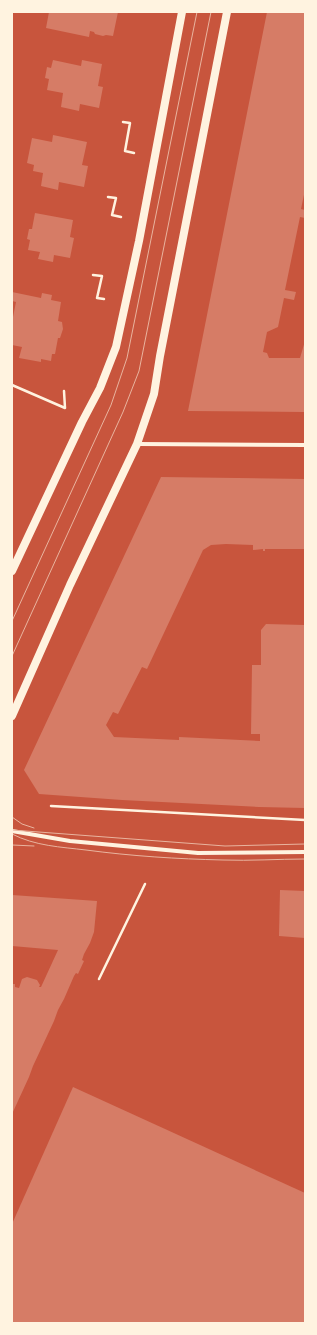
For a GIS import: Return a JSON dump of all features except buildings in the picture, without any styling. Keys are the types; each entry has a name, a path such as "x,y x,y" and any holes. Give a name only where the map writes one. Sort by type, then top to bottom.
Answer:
{"main road":[{"path":"12,571 82,422 100,388 116,347 182,12"},
{"path":"13,714 70,586 137,444 154,394 160,356 227,12"}],"street":[{"path":"137,444 305,445"},
{"path":"12,831 70,841 198,852 305,852"}],"path":[{"path":"123,122 130,123 125,151 134,153"},
{"path":"108,197 116,198 112,215 121,217"},
{"path":"93,275 102,276 97,298 104,299"},
{"path":"12,385 65,408 64,391"},
{"path":"51,806 305,820"},
{"path":"99,979 145,884"}],"tram line":[{"path":"12,621 111,405 127,358 197,12"},
{"path":"12,656 123,412 139,371 211,12"},
{"path":"12,817 22,824 34,828"},
{"path":"12,830 225,846 305,844"},
{"path":"12,834 30,841 48,845 137,856 233,860 305,859"},
{"path":"12,845 34,846"}]}
